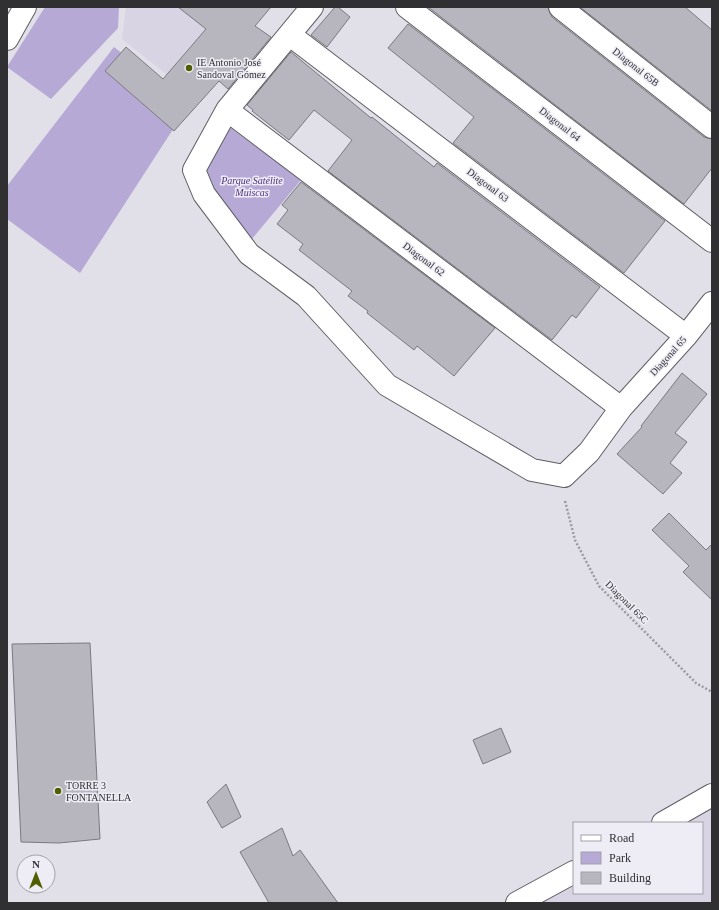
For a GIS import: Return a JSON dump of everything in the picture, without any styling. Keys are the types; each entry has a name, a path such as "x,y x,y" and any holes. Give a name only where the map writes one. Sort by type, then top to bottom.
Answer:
{"street":[{"path":"7,39 26,7"},
{"path":"312,7 227,110 194,170 204,194 249,254 306,296 387,385 532,470 564,476"},
{"name":"Diagonal 64","path":"407,7 712,241"},
{"name":"Diagonal 65B","path":"560,7 712,127"},
{"name":"Diagonal 63","path":"290,34 686,336"},
{"name":"Diagonal 62","path":"227,110 621,408"},
{"name":"Diagonal 65","path":"564,476 589,452 621,408 686,336 712,303"},
{"path":"665,822 709,801"},
{"path":"517,903 573,873"}],"path":[{"name":"Diagonal 65C","path":"564,476 565,502 575,540 599,586 696,682 712,692"}],"shaded area":[{"name":"IE Antonio José Sandoval Gómez","path":"126,7 268,7 196,98 122,39"},
{"path":"712,800 712,903 533,903 573,881 573,894 703,894 703,822 674,822"}],"green space":[{"path":"45,7 119,7 118,28 51,99 7,67"},
{"path":"114,47 188,106 80,273 7,219 7,186"},
{"name":"Parque Satélite Muiscas","path":"228,126 301,180 251,240 200,171"}],"building":[{"path":"178,7 271,7 255,26 271,37 228,89 219,81 174,131 105,71 126,47 163,79 206,29"},
{"path":"335,7 338,7 350,17 327,47 311,35"},
{"path":"428,7 548,7 552,17 704,137 712,139 712,168 684,204"},
{"path":"580,7 685,7 712,30 712,111"},
{"path":"408,24 665,221 624,273 453,143 474,117 388,48"},
{"path":"291,52 371,118 372,117 434,167 437,163 600,287 576,318 572,315 552,340 328,171 352,140 314,110 289,140 252,111 253,110 247,105"},
{"path":"301,182 495,328 454,376 417,346 414,350 367,313 368,311 348,296 352,291 299,250 303,244 277,224 288,210 282,205"},
{"path":"682,373 707,394 675,433 687,442 670,463 682,473 663,494 617,454 642,427 641,426"},
{"path":"669,513 706,550 712,544 712,600 683,572 689,566 652,530"},
{"name":"TORRE 3 FONTANELLA","path":"90,643 100,839 59,843 21,842 12,644"},
{"path":"501,728 511,752 483,764 473,740"},
{"path":"226,784 241,817 222,828 207,802"},
{"path":"282,828 293,856 300,850 338,903 269,903 240,852"}],"place":[{"name":"IE Antonio José Sandoval Gómez","path":"189,68"},
{"name":"TORRE 3 FONTANELLA","path":"58,791"}]}
